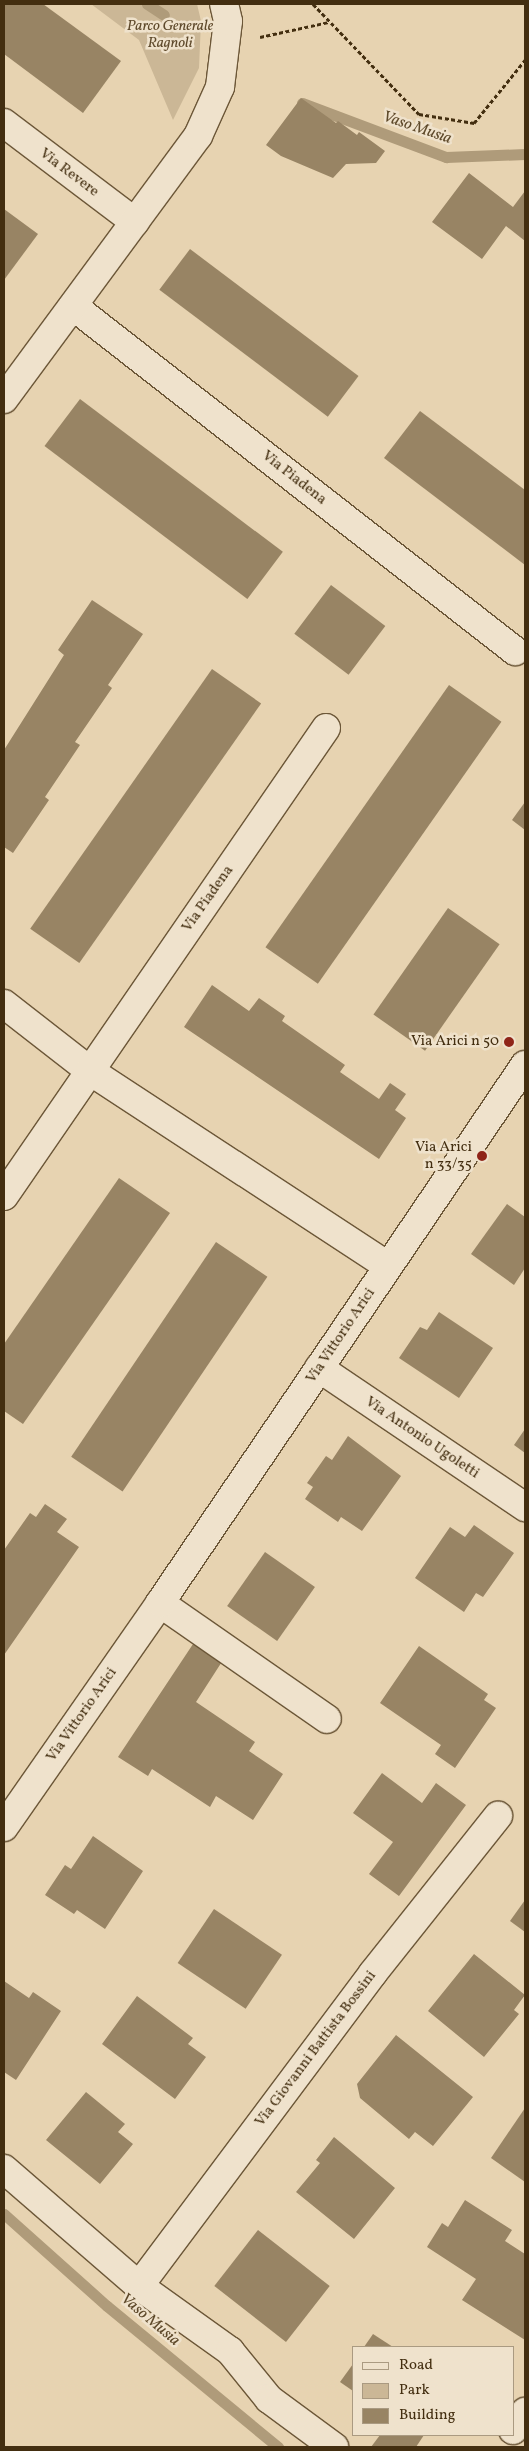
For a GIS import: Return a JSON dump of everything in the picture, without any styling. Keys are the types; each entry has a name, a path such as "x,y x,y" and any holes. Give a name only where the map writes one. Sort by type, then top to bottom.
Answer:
{"street":[{"path":"4,399 198,136 220,88 228,21 224,4"},
{"name":"Via Revere","path":"4,123 135,222"},
{"name":"Via Piadena","path":"73,306 515,651"},
{"name":"Via Piadena","path":"4,1196 326,728"},
{"path":"4,1004 90,1071 388,1266"},
{"name":"Via Vittorio Arici","path":"4,1827 160,1603 524,1068"},
{"name":"Via Antonio Ugoletti","path":"319,1368 525,1507"},
{"path":"160,1603 327,1719"},
{"name":"Via Giovanni Battista Bossini","path":"139,2286 373,1973 498,1816"},
{"path":"4,2169 139,2286 230,2350 269,2399 334,2447"},
{"path":"514,2428 525,2412"},
{"path":"501,2447 509,2436"}],"path":[{"path":"313,4 419,114 474,123 525,60"},
{"path":"224,45 330,22"}],"green space":[{"name":"Parco Generale Ragnoli","path":"91,4 197,4 201,21 199,68 173,120 139,40"}],"building":[{"path":"4,4 43,4 121,61 83,113 4,54"},
{"path":"301,98 336,123 338,121 357,135 359,132 385,151 376,163 346,164 333,178 281,156 266,145"},
{"path":"469,173 513,207 525,191 525,241 506,226 482,259 432,222"},
{"path":"4,209 38,234 4,280"},
{"path":"190,249 359,376 328,417 159,290"},
{"path":"80,399 283,552 247,599 44,446"},
{"path":"420,411 525,490 525,565 384,458"},
{"path":"331,585 385,626 349,675 294,634"},
{"path":"92,600 143,634 108,685 112,688 75,742 80,745 45,797 49,800 13,853 4,847 4,750 64,655 58,650"},
{"path":"212,669 261,703 79,963 30,929"},
{"path":"449,685 501,722 318,984 265,947"},
{"path":"525,802 525,830 512,820"},
{"path":"448,908 500,944 425,1051 373,1014"},
{"path":"212,985 249,1011 259,998 285,1016 282,1021 345,1065 340,1072 379,1099 390,1083 406,1094 395,1110 406,1118 379,1159 184,1027"},
{"path":"119,1178 170,1213 23,1424 4,1411 4,1344"},
{"path":"507,1204 525,1217 525,1268 514,1285 471,1254"},
{"path":"216,1242 267,1277 123,1491 71,1457"},
{"path":"439,1312 493,1348 459,1398 399,1358 420,1327 427,1330"},
{"path":"525,1429 525,1453 514,1445"},
{"path":"348,1436 401,1476 362,1531 341,1517 338,1522 305,1499 313,1487 307,1483 326,1456 332,1460"},
{"path":"45,1504 67,1519 57,1532 79,1547 4,1655 4,1550 30,1513 36,1517"},
{"path":"474,1525 514,1553 483,1597 476,1593 464,1612 415,1578 450,1527 465,1537"},
{"path":"265,1552 315,1587 277,1641 227,1606"},
{"path":"197,1638 225,1657 196,1702 255,1742 249,1751 283,1774 253,1820 216,1796 210,1807 152,1769 148,1776 118,1757"},
{"path":"419,1646 488,1694 484,1700 496,1708 455,1768 435,1754 441,1745 380,1703"},
{"path":"382,1773 422,1803 436,1783 466,1805 399,1896 369,1874 393,1842 353,1813"},
{"path":"93,1836 143,1871 105,1929 77,1910 74,1914 45,1895 65,1865 71,1869"},
{"path":"525,1900 525,1932 510,1921"},
{"path":"214,1909 282,1955 246,2009 178,1963"},
{"path":"474,1954 525,1995 514,2010 519,2014 484,2057 428,2011"},
{"path":"4,1981 29,1998 33,1992 61,2011 16,2080 4,2072"},
{"path":"137,1996 193,2038 188,2044 206,2057 175,2099 102,2044"},
{"path":"396,2035 473,2097 433,2146 415,2132 409,2139 360,2098 357,2084"},
{"path":"86,2092 125,2124 118,2132 133,2144 100,2184 46,2140"},
{"path":"525,2108 525,2182 491,2158"},
{"path":"334,2137 395,2188 354,2239 296,2192 320,2163 316,2160"},
{"path":"465,2200 512,2230 505,2241 525,2254 525,2340 462,2300 476,2279 427,2247 442,2223 448,2227"},
{"path":"258,2230 330,2286 286,2342 214,2286"},
{"path":"373,2334 391,2346 365,2346"},
{"path":"352,2365 352,2390 340,2382"},
{"path":"379,2436 423,2436 416,2447 371,2447"}],"waterway":[{"name":"Vaso Musia","path":"147,4 164,15"},
{"name":"Vaso Musia","path":"302,103 446,157 525,154"},
{"name":"Vaso Musia","path":"4,2214 107,2306 278,2447"}],"place":[{"name":"Via Arici n 50","path":"509,1042"},
{"name":"Via Arici n 33/35","path":"482,1156"}]}
